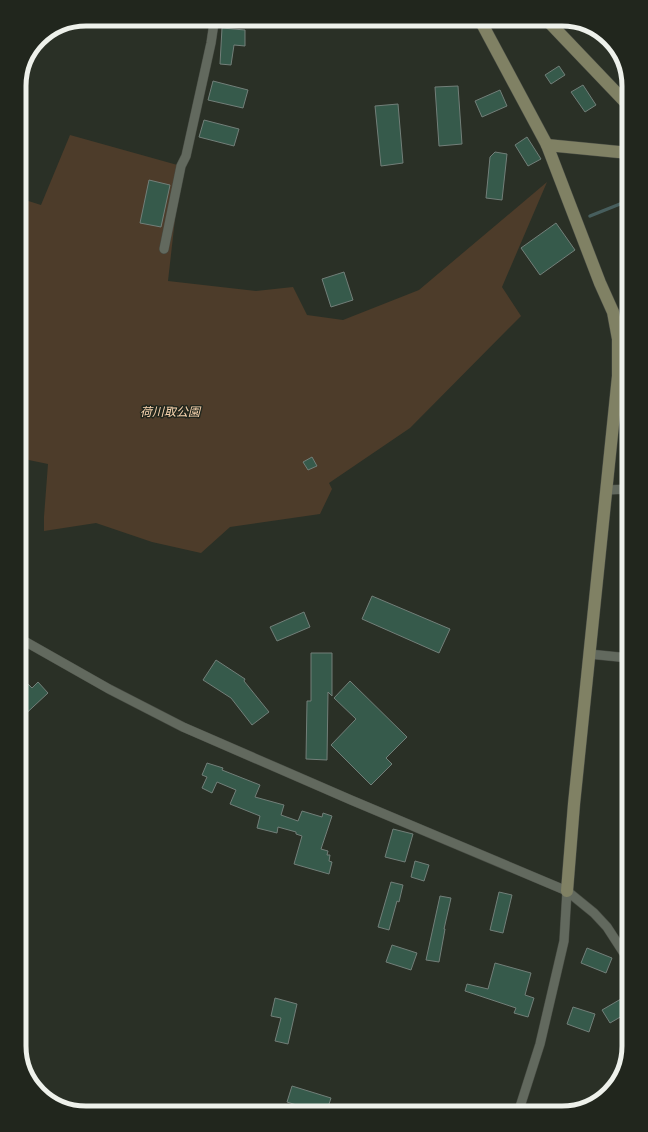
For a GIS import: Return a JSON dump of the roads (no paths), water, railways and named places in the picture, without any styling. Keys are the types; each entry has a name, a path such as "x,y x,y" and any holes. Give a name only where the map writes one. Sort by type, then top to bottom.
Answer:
{"street":[{"path":"164,249 181,166 186,156 213,26"},
{"path":"483,26 547,146 600,283 613,312 618,339 618,376 574,804 564,941 540,1044 520,1106"},
{"path":"553,26 622,99"},
{"path":"547,146 622,152"},
{"path":"606,490 622,489"},
{"path":"26,642 109,689 183,727 567,891 594,913 607,927 622,950"},
{"path":"589,654 622,657"}],"waterway":[{"path":"590,216 622,204"}],"park label":[{"name":"荷川取公園","path":"170,412"}]}
